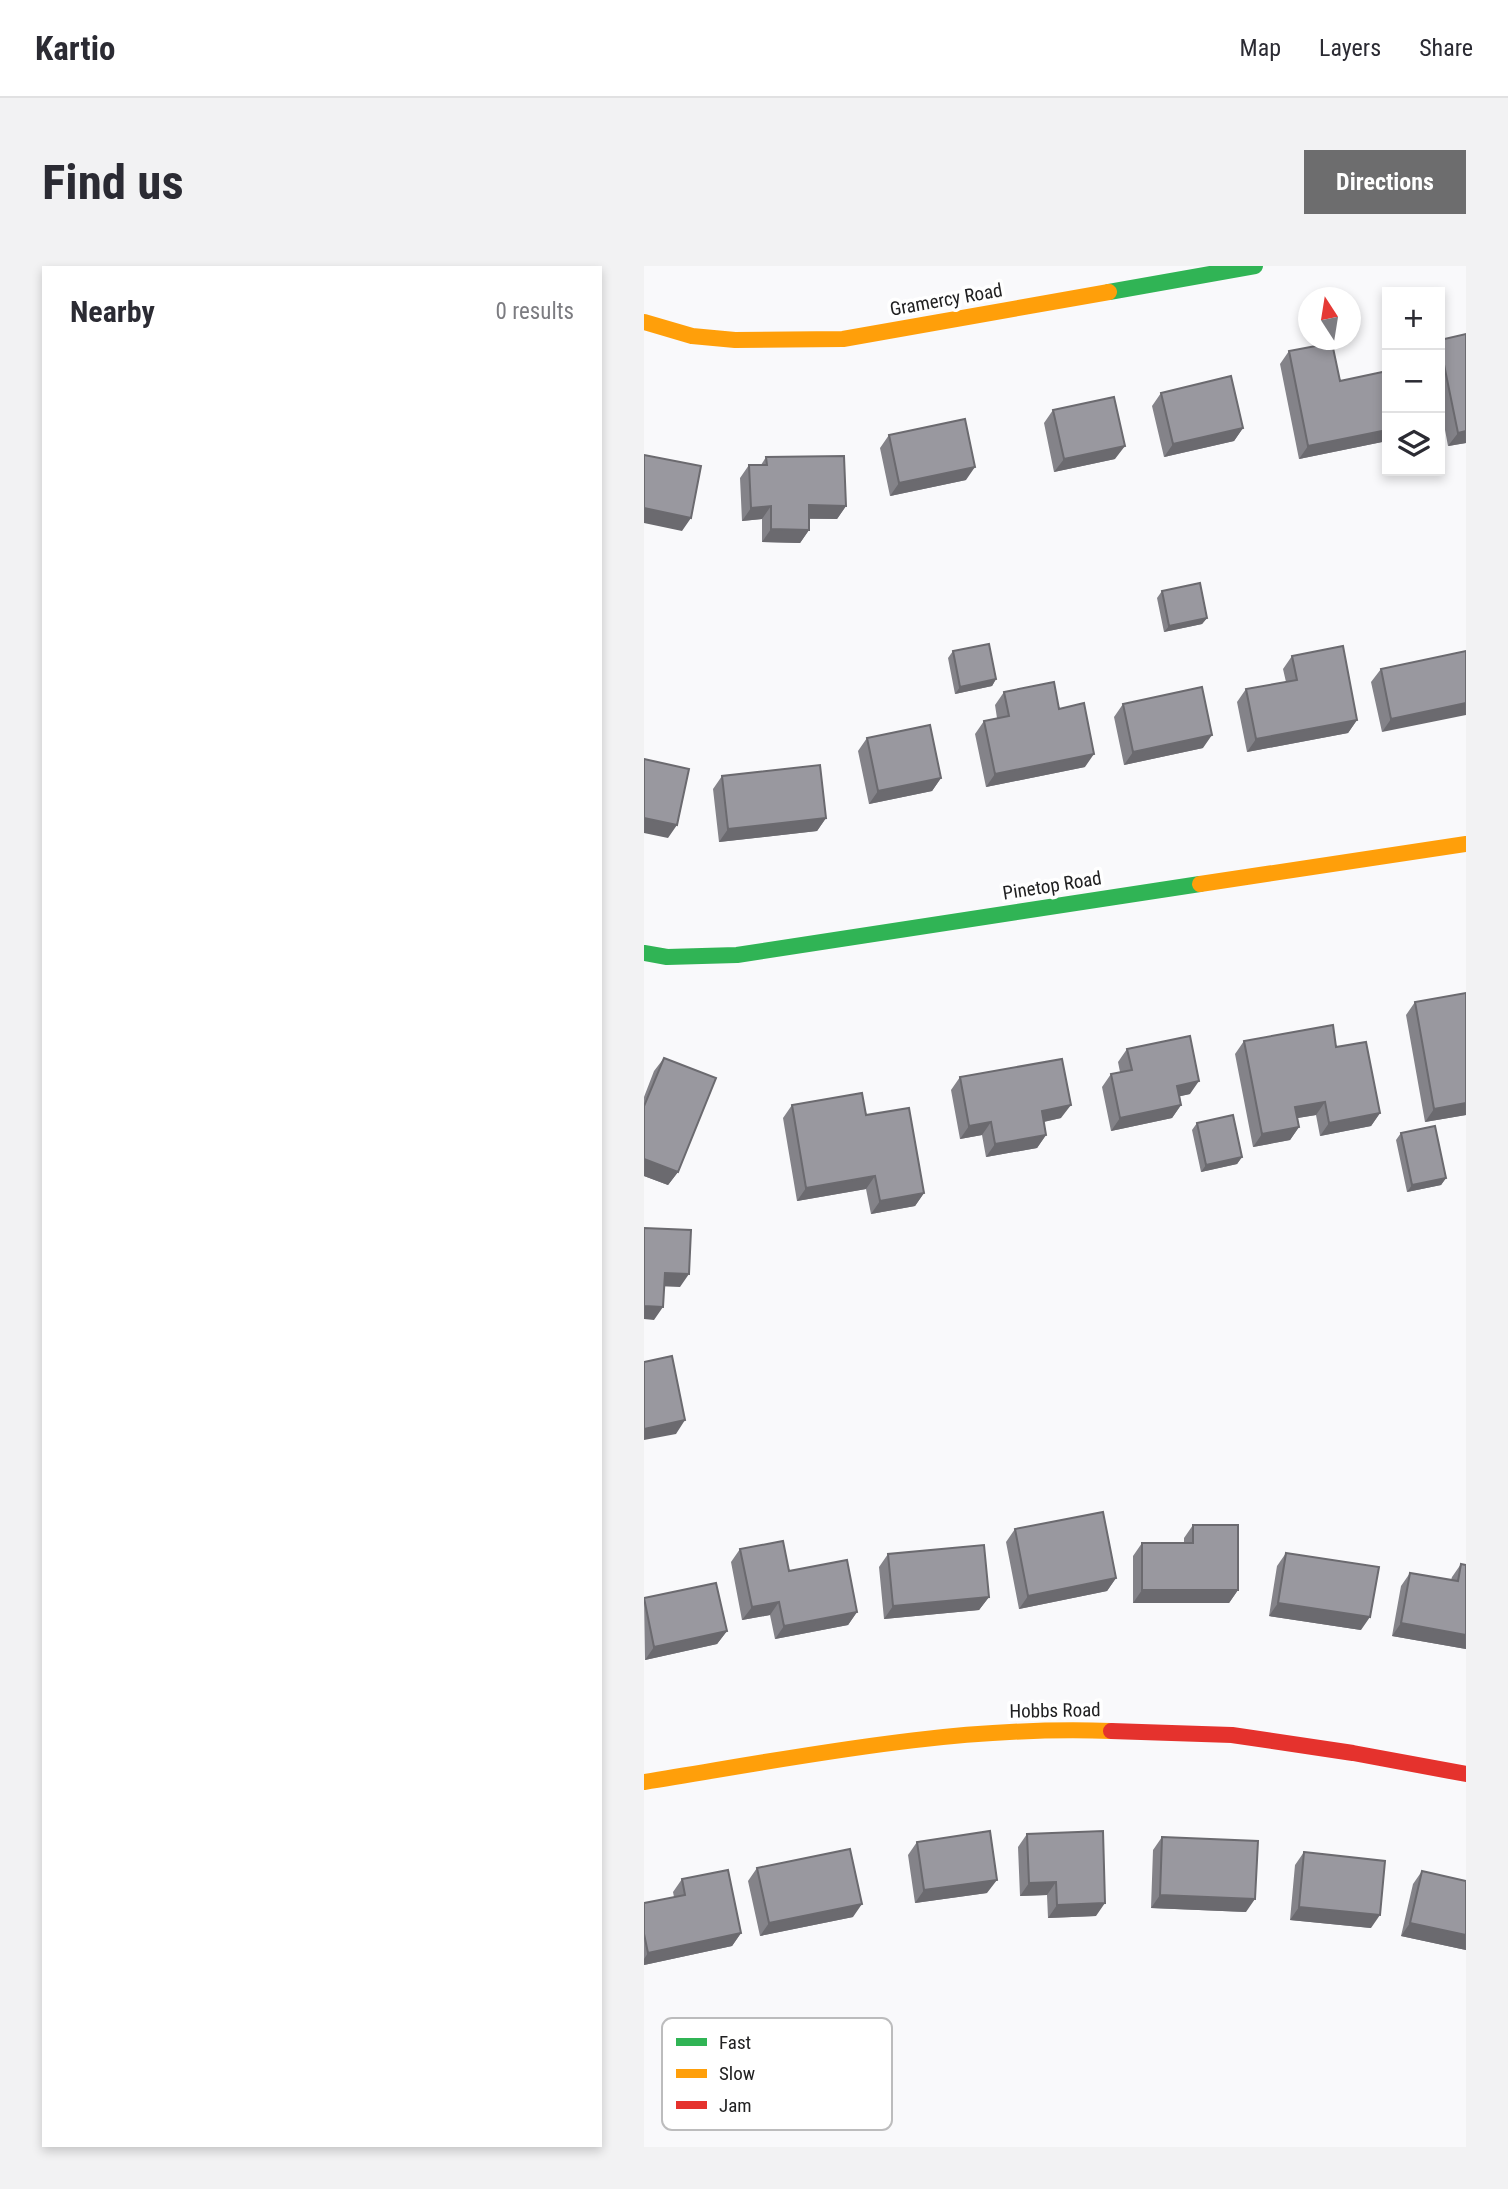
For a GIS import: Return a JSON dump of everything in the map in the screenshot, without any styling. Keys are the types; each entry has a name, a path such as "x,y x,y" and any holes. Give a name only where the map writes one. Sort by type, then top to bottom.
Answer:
{"street":[{"name":"Gramercy Road","path":"644,321 692,336 736,340 843,338 1255,266"},
{"name":"Pinetop Road","path":"644,953 667,957 737,955 1466,844"},
{"name":"Hobbs Road","path":"644,1782 889,1742 1007,1731 1097,1730 1232,1735 1353,1753 1466,1774"}],"building":[{"path":"1466,334 1466,431 1458,433 1445,369 1445,339"},
{"path":"1333,350 1340,381 1382,372 1382,431 1308,446 1289,351"},
{"path":"1231,376 1243,428 1173,444 1161,393"},
{"path":"1114,397 1125,446 1064,459 1053,410"},
{"path":"965,419 975,467 899,483 889,435"},
{"path":"644,455 701,466 691,518 644,508"},
{"path":"844,456 846,506 809,505 809,530 771,529 771,506 751,508 749,465 767,465 766,457"},
{"path":"1200,583 1207,618 1169,626 1162,591"},
{"path":"989,644 996,679 960,687 953,651"},
{"path":"1343,646 1357,720 1256,739 1246,689 1297,680 1292,656"},
{"path":"1466,651 1466,703 1391,719 1381,669"},
{"path":"1054,682 1059,709 1084,703 1094,754 995,774 984,721 1009,716 1004,692"},
{"path":"1202,687 1212,735 1133,752 1123,704"},
{"path":"930,725 941,778 878,791 867,738"},
{"path":"644,759 689,769 677,825 644,818"},
{"path":"820,765 826,818 728,829 722,776"},
{"path":"1466,993 1466,1103 1434,1109 1415,1002"},
{"path":"1333,1025 1336,1047 1366,1042 1380,1113 1329,1123 1325,1102 1295,1107 1299,1127 1262,1134 1244,1041"},
{"path":"1190,1036 1199,1081 1177,1086 1181,1105 1120,1118 1111,1074 1132,1070 1127,1049"},
{"path":"664,1058 716,1078 678,1172 644,1159 644,1106"},
{"path":"1062,1059 1071,1105 1042,1111 1046,1135 995,1144 991,1122 969,1126 960,1077"},
{"path":"862,1093 866,1115 909,1108 924,1193 880,1201 875,1176 806,1188 792,1105"},
{"path":"1233,1115 1242,1157 1206,1165 1197,1123"},
{"path":"1435,1126 1446,1178 1412,1185 1401,1133"},
{"path":"644,1228 691,1230 689,1274 665,1273 663,1307 644,1306"},
{"path":"672,1356 685,1420 644,1429 644,1362"},
{"path":"1103,1512 1116,1578 1028,1596 1015,1529"},
{"path":"1193,1525 1238,1525 1238,1590 1142,1590 1142,1543 1193,1543"},
{"path":"783,1541 789,1571 847,1560 857,1612 784,1626 779,1602 752,1607 740,1549"},
{"path":"984,1545 989,1597 893,1606 888,1554"},
{"path":"1286,1553 1379,1567 1370,1617 1278,1603"},
{"path":"1461,1564 1466,1565 1466,1635 1401,1623 1410,1573 1458,1581"},
{"path":"716,1583 727,1631 654,1647 644,1598"},
{"path":"990,1831 997,1880 924,1890 917,1842"},
{"path":"1103,1831 1105,1903 1057,1905 1056,1882 1029,1883 1027,1834"},
{"path":"1162,1837 1258,1841 1255,1899 1160,1895"},
{"path":"850,1849 862,1904 769,1923 757,1868"},
{"path":"1304,1852 1385,1861 1380,1915 1299,1907"},
{"path":"728,1870 741,1933 648,1953 644,1934 644,1903 685,1895 682,1879"},
{"path":"1422,1871 1466,1881 1466,1935 1410,1923"}],"traffic: fast":[{"path":"1109,292 1255,266"},
{"path":"644,953 667,957 737,955 1200,884"}],"traffic: slow":[{"path":"644,322 692,336 735,340 843,339 1109,292"},
{"path":"1200,884 1466,844"},
{"path":"644,1782 818,1753 935,1738 1052,1730 1111,1731"}],"traffic: jam":[{"path":"1111,1731 1232,1735 1353,1753 1466,1774"}]}
